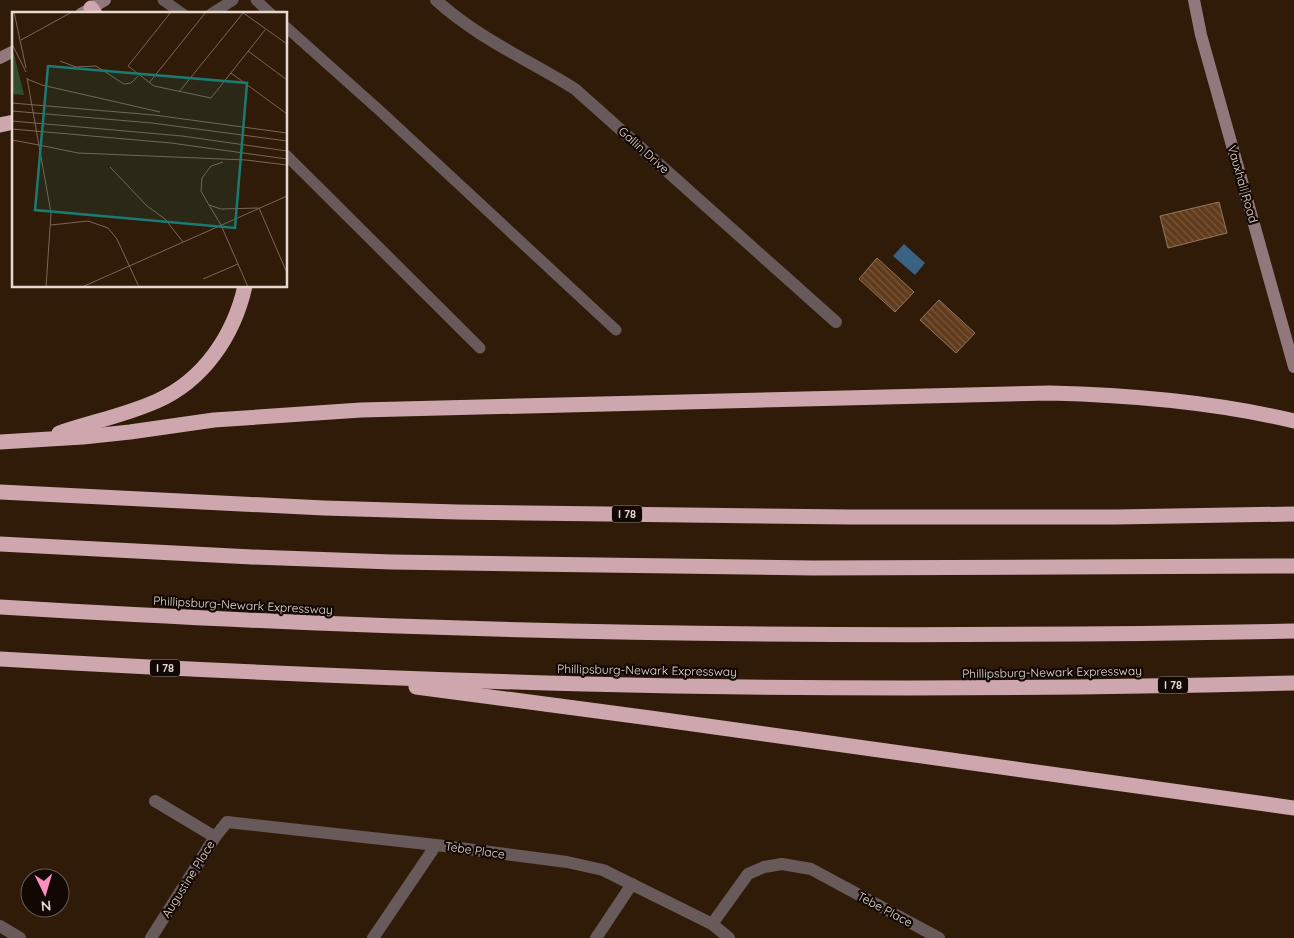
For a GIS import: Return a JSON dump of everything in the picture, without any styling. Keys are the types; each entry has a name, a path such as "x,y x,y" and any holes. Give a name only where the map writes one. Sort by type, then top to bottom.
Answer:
{"highway":[{"path":"36,440 158,401 185,384 209,362 228,334 244,288"},
{"path":"0,442 130,432 214,420 344,411 1050,393 1150,399 1268,415 1294,422"},
{"name":"I 78","path":"0,492 324,508 457,512 850,517 1116,517 1294,514"},
{"path":"1255,515 1294,510"},
{"path":"0,544 412,563 833,568 1294,566"},
{"name":"Phillipsburg-Newark Expressway","path":"0,607 325,624 582,632 974,634 1294,631"},
{"name":"Phillipsburg-Newark Expressway","path":"0,659 330,676 596,684 815,687 1294,683"},
{"path":"330,676 650,718 1294,808"},
{"path":"1234,684 1294,690"}],"street":[{"path":"89,9 106,0"},
{"name":"Gallin Drive","path":"436,0 456,18 495,44 540,67 575,89 836,322"},
{"name":"Vauxhall Road","path":"1194,0 1294,367"},
{"path":"0,58 12,52"},
{"path":"155,801 215,837"},
{"name":"Augustine Place","path":"151,938 215,837 227,822"},
{"name":"Tebe Place","path":"227,822 436,845 567,862 602,870 712,924 729,938"},
{"path":"373,938 436,845"},
{"name":"Tebe Place","path":"712,924 748,874 764,867 782,864 811,869 939,938"},
{"path":"596,938 632,884"},
{"path":"0,926 20,938"}],"lane":[{"path":"163,0 180,12"},
{"path":"214,12 233,0"},
{"path":"256,0 269,12"},
{"path":"288,29 379,110 616,330"},
{"path":"288,158 480,348"}],"water":[{"path":"904,244 925,263 915,275 893,256"}],"building":[{"path":"1219,202 1227,233 1168,248 1160,216"},
{"path":"877,258 914,292 895,312 859,279"},
{"path":"939,300 975,333 956,353 920,320"}]}
